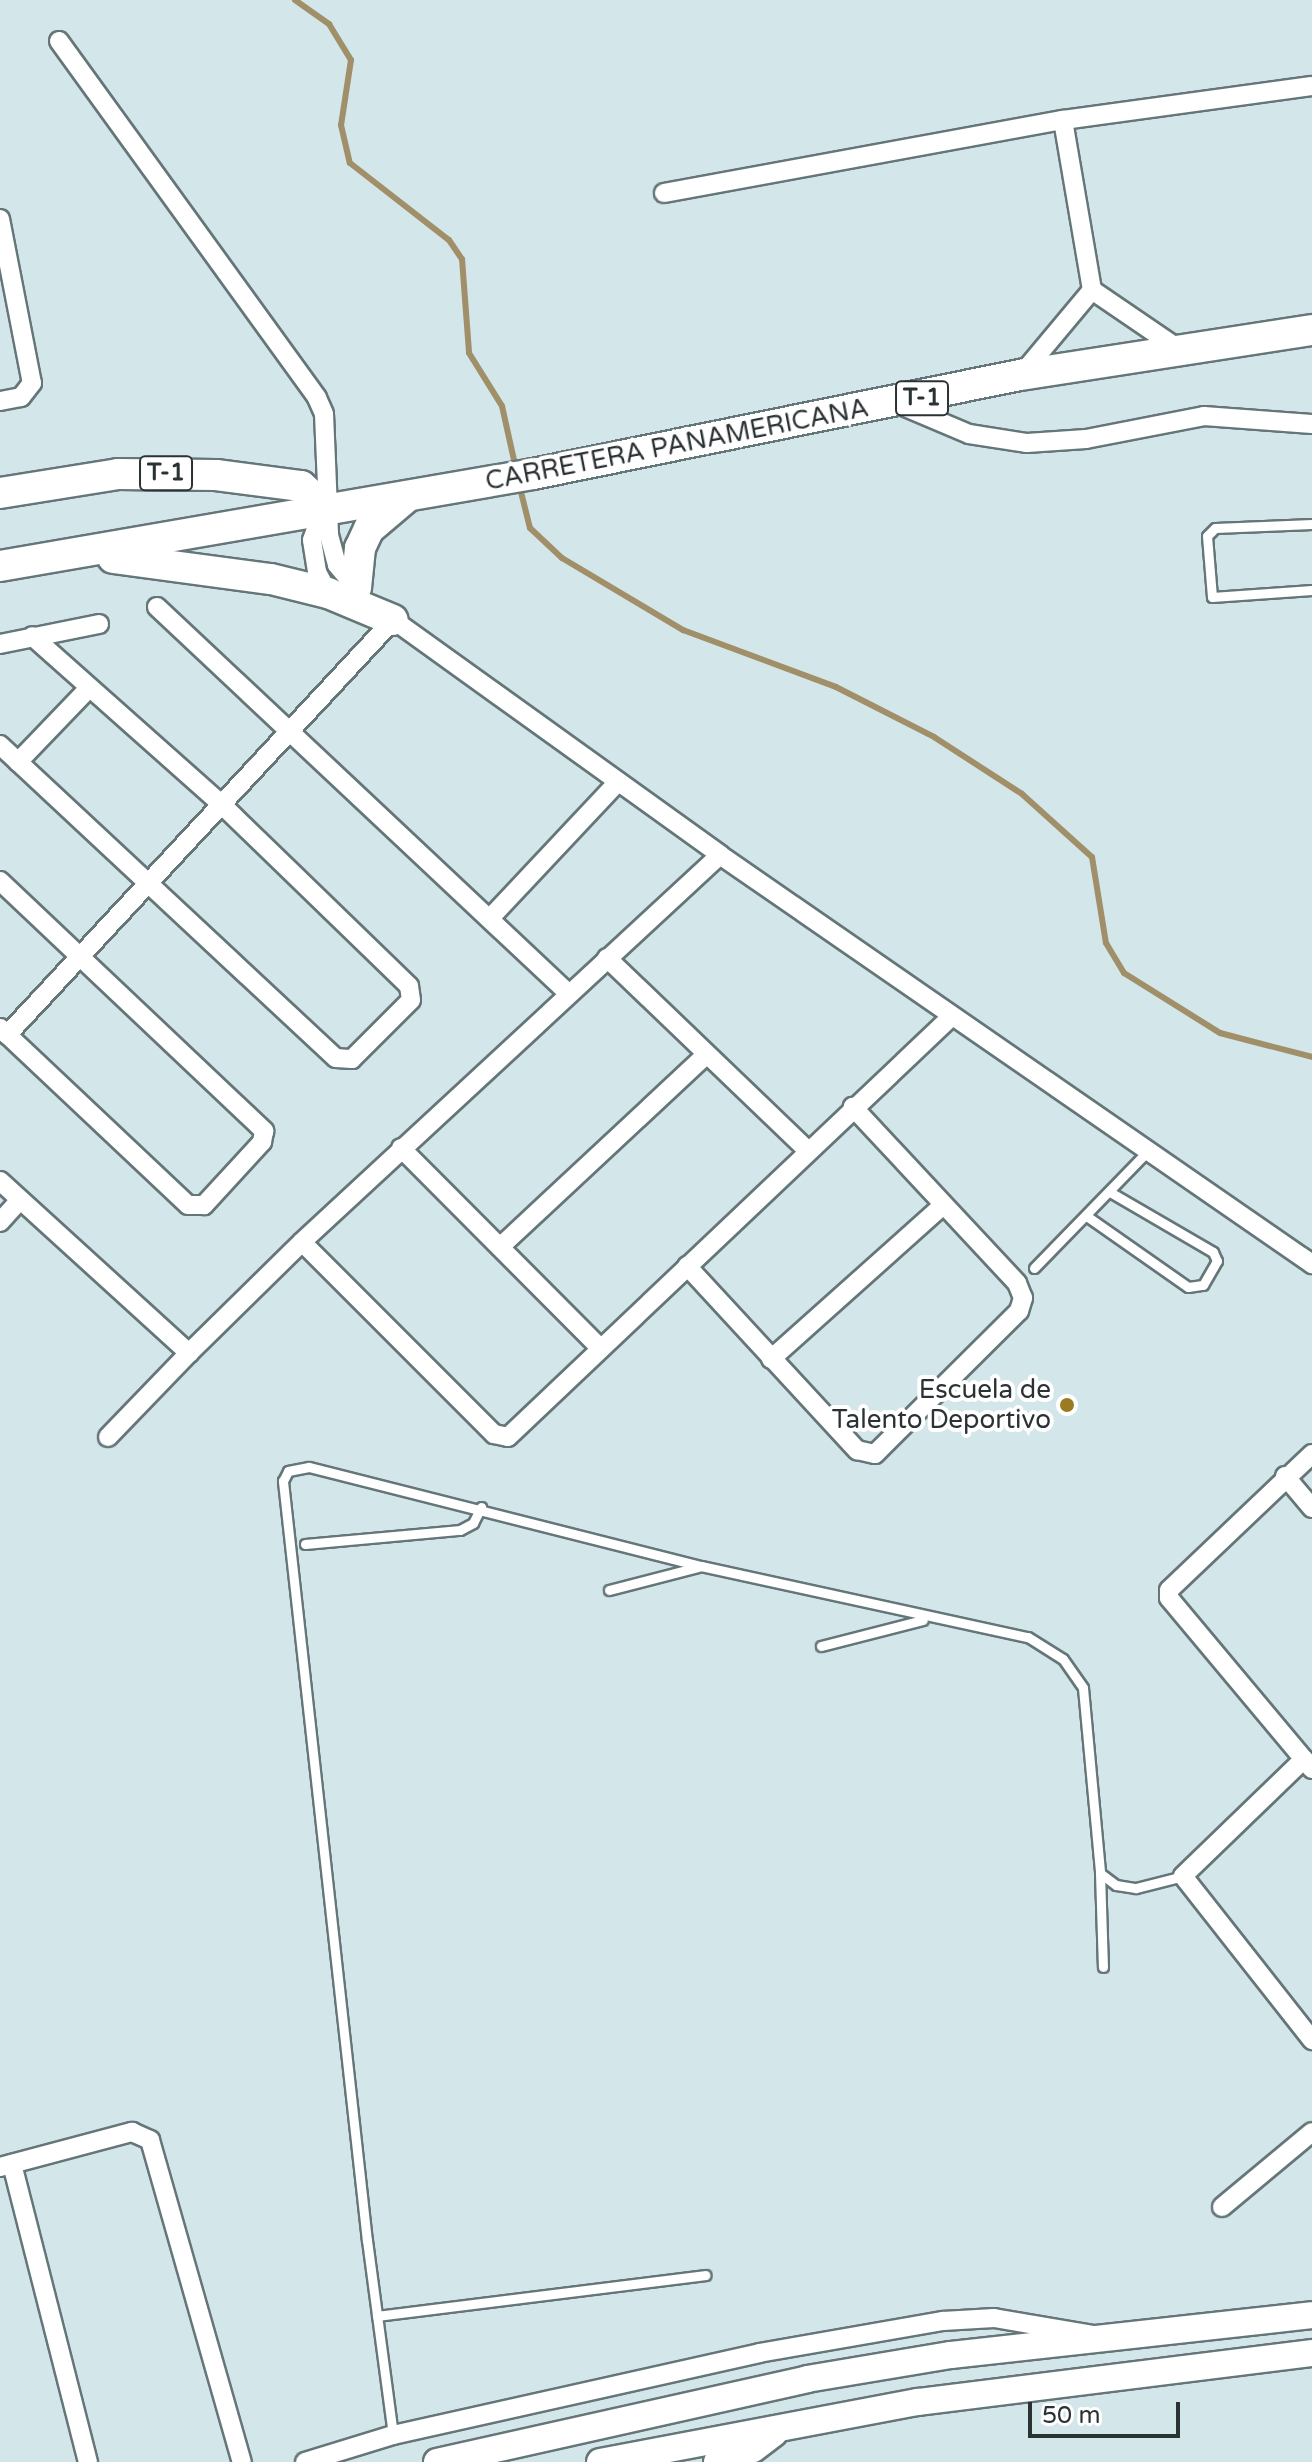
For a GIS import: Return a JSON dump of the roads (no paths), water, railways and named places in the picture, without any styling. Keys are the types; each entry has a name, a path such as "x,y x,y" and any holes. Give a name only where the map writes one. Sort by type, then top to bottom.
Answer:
{"main road":[{"name":"CARRETERA PANAMERICANA","path":"324,507 519,476 898,404 1021,375 1312,330"},
{"name":"T-1","path":"0,493 118,474 216,475 301,486 324,507"},
{"path":"342,591 369,529 389,507 416,492"},
{"name":"T-1","path":"0,566 324,507"},
{"path":"63,556 220,569 342,591 393,620"}],"street":[{"path":"59,41 317,398 324,414 324,507 342,591"},
{"path":"664,193 1063,120 1312,86"},
{"path":"1063,120 1092,290 1180,350"},
{"path":"0,219 32,383 21,397 0,401"},
{"path":"1021,375 1092,290"},
{"path":"898,404 969,434 1027,443 1086,439 1204,416 1312,424"},
{"path":"324,507 312,540 317,572 342,591"},
{"path":"157,607 492,916 567,992"},
{"path":"0,881 81,957 264,1131 258,1150 204,1205 188,1205 3,1032 81,957 148,880 393,620 951,1017 1312,1264"},
{"path":"0,644 99,624"},
{"path":"0,745 336,1058 352,1059 411,1000 409,986 220,803 32,636"},
{"path":"18,762 89,688"},
{"path":"492,916 618,782"},
{"path":"108,1437 302,1242 567,992 720,855"},
{"path":"607,958 807,1150"},
{"path":"302,1242 501,1437 508,1437 599,1347 951,1017"},
{"path":"500,1247 706,1055"},
{"path":"687,1266 857,1450 875,1454 1019,1311 1023,1298 1017,1283 853,1107"},
{"path":"401,1148 599,1347"},
{"path":"0,1181 189,1353"},
{"path":"0,1222 20,1200"},
{"path":"771,1359 942,1206"},
{"path":"1312,1454 1173,1581 1169,1598 1308,1764 1183,1876 1312,2040"},
{"path":"1285,1476 1312,1508"},
{"path":"88,2462 6,2166 132,2132 150,2140 242,2462"},
{"path":"1222,2207 1312,2132"},
{"path":"437,2462 792,2381 951,2355 1312,2315"},
{"path":"305,2462 393,2435 759,2353 943,2321 994,2318 1102,2338"},
{"path":"600,2462 1000,2390 1312,2353"},
{"path":"717,2462 753,2449 782,2427"}],"lane":[{"path":"1312,524 1215,528 1207,536 1212,597 1312,590"},
{"path":"1034,1268 1088,1217 1147,1152"},
{"path":"1088,1217 1188,1287 1203,1285 1217,1261 1213,1252 1110,1192"},
{"path":"393,2435 283,1481 297,1466 481,1507 701,1566 926,1619 1028,1637 1063,1659 1083,1688 1100,1873 1103,1967"},
{"path":"305,1544 460,1530 473,1523 481,1507"},
{"path":"609,1590 701,1566"},
{"path":"821,1646 926,1619"},
{"path":"1100,1873 1116,1885 1136,1888 1183,1876"},
{"path":"377,2316 705,2275"}],"waterway":[{"path":"295,0 329,24 351,60 341,125 350,163 449,240 462,259 469,353 502,406 516,469"},
{"path":"519,484 530,528 562,558 683,630 836,687 934,737 1022,794 1092,857 1106,943 1124,973 1220,1033 1312,1057"}],"place":[{"name":"Escuela de Talento Deportivo","path":"1067,1405"}]}
